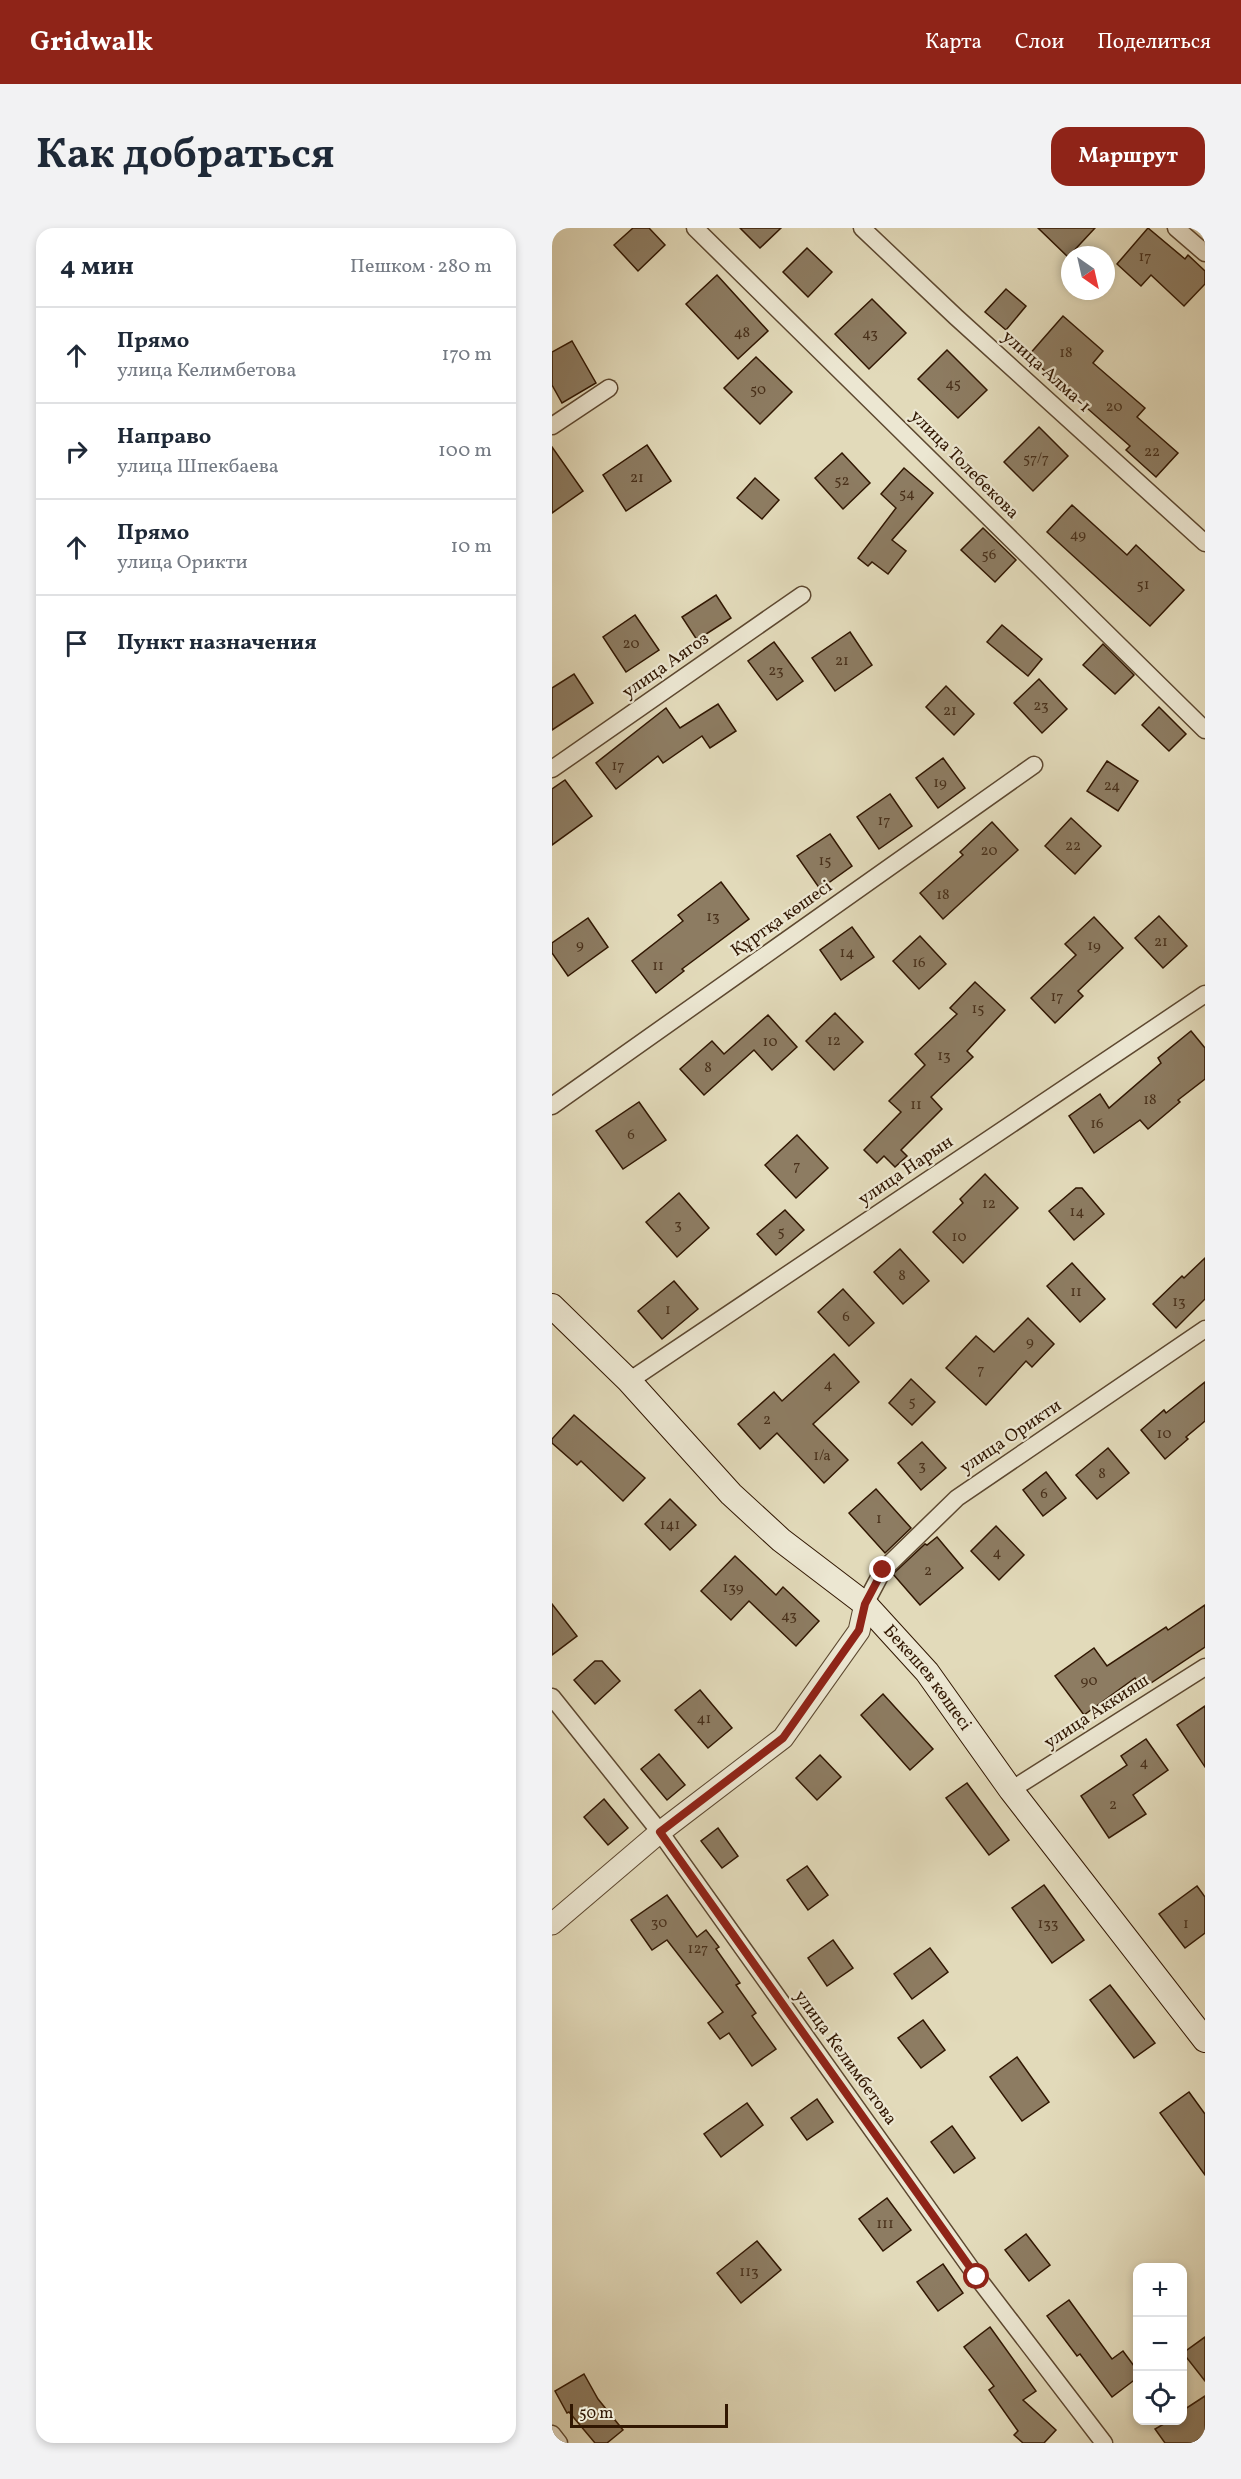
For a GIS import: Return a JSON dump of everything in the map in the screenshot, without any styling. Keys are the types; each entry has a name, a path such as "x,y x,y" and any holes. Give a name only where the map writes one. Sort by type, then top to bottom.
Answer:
{"main road":[{"name":"Бекешев көшесі","path":"552,1306 629,1381 731,1494 781,1540 865,1604 927,1672 1011,1790 1204,2038"}],"street":[{"name":"улица Толебекова","path":"695,228 1205,730"},
{"name":"улица Алма-1","path":"862,228 956,317 1205,543"},
{"path":"1176,228 1205,253"},
{"path":"552,426 609,388"},
{"name":"улица Аягоз","path":"552,769 802,595"},
{"name":"Құртқа көшесі","path":"552,1106 1034,765"},
{"name":"улица Нарын","path":"629,1381 1205,994"},
{"name":"улица Орикти","path":"865,1604 883,1570 957,1498 1205,1329"},
{"path":"552,1924 660,1832 783,1738 859,1630 865,1604"},
{"name":"улица Аккияш","path":"1011,1790 1205,1666"},
{"name":"улица Келимбетова","path":"552,1697 660,1832 977,2277 1104,2443"},
{"path":"552,2434 559,2443"}],"building":[{"path":"633,228 649,228 665,245 638,271 614,245"},
{"path":"740,228 781,228 760,248"},
{"path":"1038,228 1095,228 1078,246 1061,246 1061,250"},
{"path":"1148,228 1185,259 1188,255 1205,271 1205,284 1184,306 1151,275 1141,286 1117,264"},
{"path":"807,248 832,272 808,297 783,272"},
{"path":"717,275 768,331 738,359 686,304"},
{"path":"1006,289 1026,306 1006,330 985,312"},
{"path":"872,299 906,333 869,369 835,334"},
{"path":"1063,316 1103,351 1093,363 1145,408 1137,417 1178,453 1156,477 1126,450 1130,446 1028,356"},
{"path":"572,341 596,383 562,403 552,385 552,352"},
{"path":"947,350 987,390 958,418 918,379"},
{"path":"756,357 792,392 760,424 724,388"},
{"path":"1039,427 1068,456 1033,491 1004,462"},
{"path":"647,445 671,481 626,511 603,475"},
{"path":"552,447 583,491 552,513"},
{"path":"842,453 870,483 843,509 815,478"},
{"path":"904,468 933,493 892,540 906,551 888,574 872,562 868,566 858,558 896,508 881,494"},
{"path":"755,478 779,500 762,519 737,498"},
{"path":"1072,505 1127,555 1136,545 1184,590 1150,626 1047,532"},
{"path":"983,528 1016,560 995,582 961,550"},
{"path":"716,595 731,618 697,640 682,617"},
{"path":"635,615 659,650 626,672 603,637"},
{"path":"1002,625 1042,659 1028,676 987,642"},
{"path":"850,632 872,665 835,691 812,658"},
{"path":"774,642 803,681 777,700 748,661"},
{"path":"1103,644 1134,675 1115,694 1083,665"},
{"path":"574,674 593,703 552,730 552,688"},
{"path":"1039,679 1067,709 1042,733 1014,703"},
{"path":"946,686 974,714 954,735 926,707"},
{"path":"718,704 736,731 710,748 702,736 663,763 658,756 616,789 596,763 666,708 680,728"},
{"path":"1159,707 1186,734 1169,751 1142,725"},
{"path":"943,758 965,788 938,808 916,778"},
{"path":"1107,761 1138,781 1118,811 1087,791"},
{"path":"565,780 592,816 552,845 552,789"},
{"path":"890,794 912,826 879,849 857,817"},
{"path":"1071,818 1101,846 1075,874 1045,846"},
{"path":"992,822 1018,850 943,919 920,893 963,855 960,852"},
{"path":"830,834 852,866 820,889 797,856"},
{"path":"721,882 749,919 682,969 684,971 656,993 632,961 683,921 678,915"},
{"path":"1159,916 1187,946 1163,968 1135,938"},
{"path":"1094,917 1123,948 1078,991 1083,996 1055,1023 1031,998 1076,955 1065,944"},
{"path":"588,918 608,947 568,976 552,953 552,943"},
{"path":"852,927 874,957 841,980 820,950"},
{"path":"920,936 946,964 919,989 893,961"},
{"path":"975,982 1005,1010 967,1051 973,1057 931,1097 942,1109 901,1150 907,1156 895,1167 884,1156 877,1163 864,1150 901,1112 889,1101 925,1065 915,1054 957,1014 950,1008"},
{"path":"835,1013 863,1042 834,1070 806,1041"},
{"path":"768,1015 797,1047 772,1070 754,1050 704,1095 680,1069 712,1041 724,1054"},
{"path":"1191,1031 1205,1048 1205,1079 1178,1100 1180,1102 1148,1129 1140,1120 1094,1153 1069,1116 1100,1094 1109,1108 1161,1063 1158,1058"},
{"path":"639,1102 666,1140 623,1169 596,1131"},
{"path":"797,1135 828,1168 796,1198 765,1165"},
{"path":"985,1174 1018,1208 963,1263 933,1232 963,1203 960,1199"},
{"path":"1076,1188 1082,1188 1104,1214 1074,1240 1049,1211"},
{"path":"679,1193 709,1228 677,1257 646,1222"},
{"path":"785,1210 804,1230 776,1255 757,1234"},
{"path":"900,1249 929,1281 903,1304 874,1272"},
{"path":"1205,1258 1205,1299 1176,1328 1153,1304"},
{"path":"1072,1263 1105,1299 1080,1322 1047,1286"},
{"path":"674,1281 698,1309 662,1339 638,1311"},
{"path":"843,1289 874,1323 849,1346 818,1312"},
{"path":"1028,1318 1054,1344 1032,1367 1026,1361 986,1405 946,1368 976,1336 994,1352"},
{"path":"834,1354 859,1382 813,1424 848,1460 824,1483 777,1433 760,1449 738,1424 774,1392 782,1401"},
{"path":"911,1379 935,1402 912,1425 889,1403"},
{"path":"1205,1382 1205,1421 1165,1459 1141,1430 1164,1410 1166,1413"},
{"path":"574,1415 645,1478 623,1501 581,1461 577,1465 552,1443 552,1439"},
{"path":"922,1442 946,1468 921,1490 898,1463"},
{"path":"1108,1448 1129,1473 1097,1499 1076,1475"},
{"path":"1046,1472 1066,1498 1043,1516 1023,1490"},
{"path":"876,1489 911,1528 885,1553 849,1513"},
{"path":"670,1499 696,1525 670,1550 645,1524"},
{"path":"996,1526 1024,1555 999,1580 971,1551"},
{"path":"937,1537 963,1568 920,1605 893,1574 925,1544 927,1545"},
{"path":"735,1556 776,1595 783,1587 819,1621 796,1646 749,1601 731,1620 701,1591"},
{"path":"552,1604 577,1636 552,1655"},
{"path":"1205,1605 1205,1647 1142,1689 1135,1678 1084,1715 1055,1676 1094,1648 1107,1666 1166,1627 1168,1630"},
{"path":"595,1661 602,1661 620,1681 595,1704 574,1680"},
{"path":"700,1690 732,1728 708,1748 675,1710"},
{"path":"883,1694 933,1749 910,1770 861,1715"},
{"path":"1205,1706 1205,1767 1177,1725"},
{"path":"1146,1739 1168,1770 1133,1795 1146,1814 1109,1838 1081,1796 1127,1765 1121,1756"},
{"path":"659,1754 685,1785 667,1800 641,1769"},
{"path":"820,1755 841,1777 817,1800 796,1778"},
{"path":"967,1783 1009,1840 989,1855 946,1798"},
{"path":"604,1799 628,1828 608,1845 584,1817"},
{"path":"718,1828 738,1856 722,1868 701,1841"},
{"path":"807,1866 828,1895 808,1910 787,1880"},
{"path":"1044,1885 1084,1940 1052,1963 1012,1908"},
{"path":"1197,1886 1205,1897 1205,1933 1185,1948 1159,1914"},
{"path":"667,1895 697,1937 706,1930 719,1947 716,1949 740,1983 736,1985 756,2013 752,2016 776,2049 752,2066 729,2033 720,2039 708,2023 723,2012 667,1940 652,1950 631,1920"},
{"path":"833,1940 853,1968 827,1986 808,1958"},
{"path":"930,1948 948,1972 912,1999 894,1974"},
{"path":"1110,1985 1155,2043 1134,2058 1090,2000"},
{"path":"923,2020 945,2050 921,2068 898,2038"},
{"path":"1017,2057 1049,2102 1022,2121 990,2077"},
{"path":"1189,2092 1205,2114 1205,2175 1160,2113"},
{"path":"817,2099 833,2122 807,2140 791,2118"},
{"path":"747,2103 763,2125 721,2157 704,2134"},
{"path":"952,2126 975,2158 954,2173 931,2142"},
{"path":"887,2198 911,2230 883,2251 859,2219"},
{"path":"1026,2234 1050,2265 1029,2281 1005,2250"},
{"path":"757,2241 781,2270 741,2303 717,2273"},
{"path":"943,2264 963,2293 938,2311 917,2282"},
{"path":"1069,2300 1112,2359 1123,2351 1133,2365 1133,2381 1112,2397 1080,2354 1077,2356 1047,2316"},
{"path":"990,2327 1036,2391 1023,2400 1056,2430 1044,2443 1023,2443 1014,2435 1018,2431 989,2390 994,2386 964,2347"},
{"path":"1205,2337 1205,2381 1187,2358 1187,2350"},
{"path":"584,2374 598,2399 623,2430 607,2443 595,2443 569,2412 567,2413 555,2391"},
{"path":"1205,2396 1205,2435 1193,2443 1165,2443 1155,2429 1162,2425 1187,2425 1187,2408"}],"route":[{"path":"883,1570 865,1604 859,1630 783,1738 660,1832 977,2277"}]}
